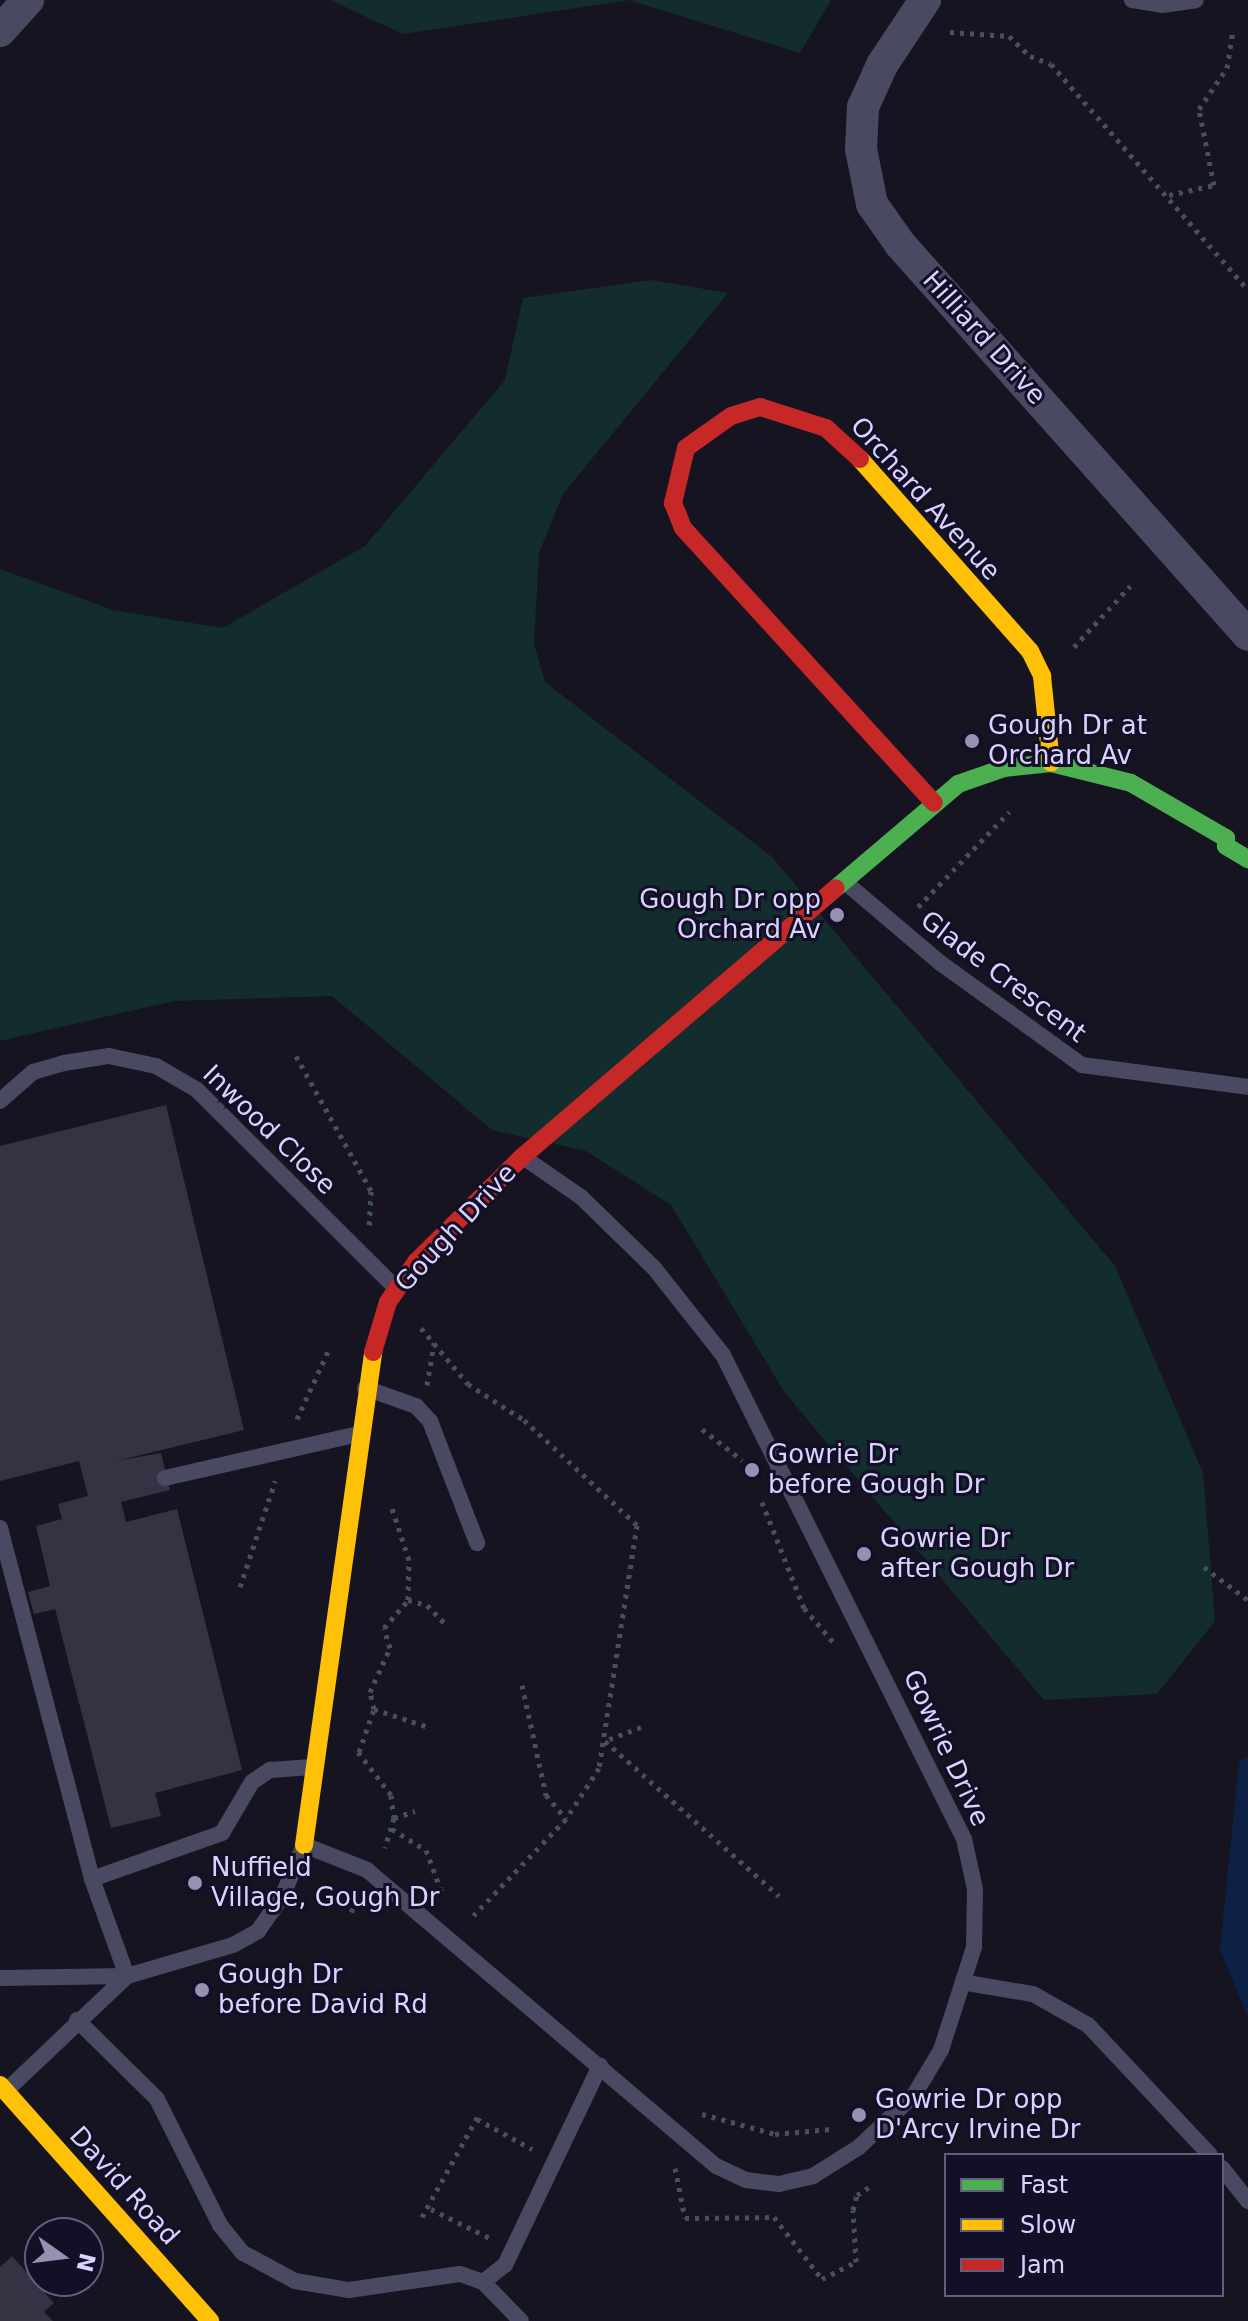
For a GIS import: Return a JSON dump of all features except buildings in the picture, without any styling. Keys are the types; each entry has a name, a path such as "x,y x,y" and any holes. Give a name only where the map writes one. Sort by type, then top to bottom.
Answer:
{"street":[{"path":"0,31 28,0"},
{"name":"Hilliard Drive","path":"925,0 882,65 863,107 861,149 872,204 900,244 1248,635"},
{"name":"Orchard Avenue","path":"934,803 683,528 673,503 686,448 731,416 760,407 793,415 826,428 854,452 1030,651 1042,676 1051,763"},
{"name":"Gough Drive","path":"304,1845 317,1768 364,1388 374,1340 397,1289 522,1157 842,879 958,784 1004,768 1051,763 1131,783 1241,842"},
{"name":"David Road","path":"3,2088 210,2321"}],"lane":[{"path":"1132,0 1162,5 1196,0"},
{"name":"Glade Crescent","path":"842,879 939,962 1082,1065 1248,1087"},
{"name":"Inwood Close","path":"0,1101 33,1072 64,1063 109,1056 156,1066 197,1090 397,1289"},
{"name":"Gowrie Drive","path":"304,1845 347,1858 372,1874 716,2166 746,2180 779,2184 813,2176 859,2147 914,2095 941,2050 967,1983 975,1889 964,1839 723,1355 654,1268 581,1197 522,1157"},
{"path":"364,1388 416,1406 430,1421 477,1543"},
{"path":"165,1478 358,1434"},
{"path":"0,1528 92,1879 127,1976 0,1978"},
{"path":"92,1879 222,1833 252,1782 270,1770 317,1768"},
{"name":"Gough Drive","path":"3,2088 127,1976 233,1945 258,1931 282,1897 304,1845"},
{"path":"967,1983 1033,1994 1088,2025 1208,2153"},
{"path":"77,2020 157,2099 220,2225 243,2253 295,2281 349,2290 460,2274 483,2282 521,2321"},
{"path":"483,2282 505,2265 600,2066"},
{"path":"0,2117 3,2088"},
{"path":"1224,2171 1248,2201"}],"path":[{"path":"1168,195 1214,185 1199,109 1227,68 1233,30"},
{"path":"950,32 1009,36 1030,56 1051,64 1248,290"},
{"path":"1089,625 1130,586"},
{"path":"918,907 1017,805"},
{"path":"296,1056 371,1191 375,1205 359,1252"},
{"path":"416,1406 428,1383 434,1342"},
{"path":"359,1753 374,1709 370,1692 390,1648 384,1628 408,1600 409,1560 390,1503"},
{"path":"1204,1567 1248,1600"},
{"path":"408,1600 427,1605 447,1626"},
{"path":"522,1685 546,1795 566,1819"},
{"path":"374,1709 431,1728"},
{"path":"641,1727 605,1741 779,1896"},
{"path":"321,1735 359,1753 391,1795 392,1829 351,1912"},
{"path":"394,1818 415,1811"},
{"path":"392,1829 426,1850 438,1890 449,1899"},
{"path":"460,1909 482,1928"},
{"path":"695,2108 751,2131 831,2129"},
{"path":"422,2217 431,2209 478,2117 508,2135"},
{"path":"675,2168 685,2218 774,2217 822,2279 856,2262 853,2210 857,2195 871,2186"},
{"path":"431,2209 513,2248"}],"green space":[{"path":"330,0 629,0 403,34"},
{"path":"629,0 831,0 800,53"},
{"path":"651,280 728,293 563,494 539,553 534,644 545,682 772,857 1115,1266 1203,1473 1215,1621 1157,1694 1044,1700 785,1393 671,1205 586,1151 492,1130 332,996 174,1001 0,1041 0,569 113,610 223,628 365,546 505,380 523,298"}],"water":[{"path":"1248,1756 1248,2017 1220,1950 1239,1761"}],"traffic: fast":[{"path":"836,888 958,784 1004,768 1051,763 1131,783 1226,838 1226,846 1248,859"}],"traffic: slow":[{"path":"860,459 1030,651 1042,676 1051,763"},
{"path":"304,1845 373,1352"},
{"path":"0,2085 210,2321"}],"traffic: jam":[{"path":"860,459 826,428 760,407 731,416 686,448 673,503 683,528 934,803"},
{"path":"373,1352 388,1302 416,1262 522,1157 836,888"}],"place":[{"name":"Gough Dr at Orchard Av","path":"972,741"},
{"name":"Gough Dr opp Orchard Av","path":"837,915"},
{"name":"Gowrie Dr before Gough Dr","path":"752,1470"},
{"name":"Gowrie Dr after Gough Dr","path":"864,1554"},
{"name":"Nuffield Village, Gough Dr","path":"195,1883"},
{"name":"Gough Dr before David Rd","path":"202,1990"},
{"name":"Gowrie Dr opp D'Arcy Irvine Dr","path":"859,2115"}]}
